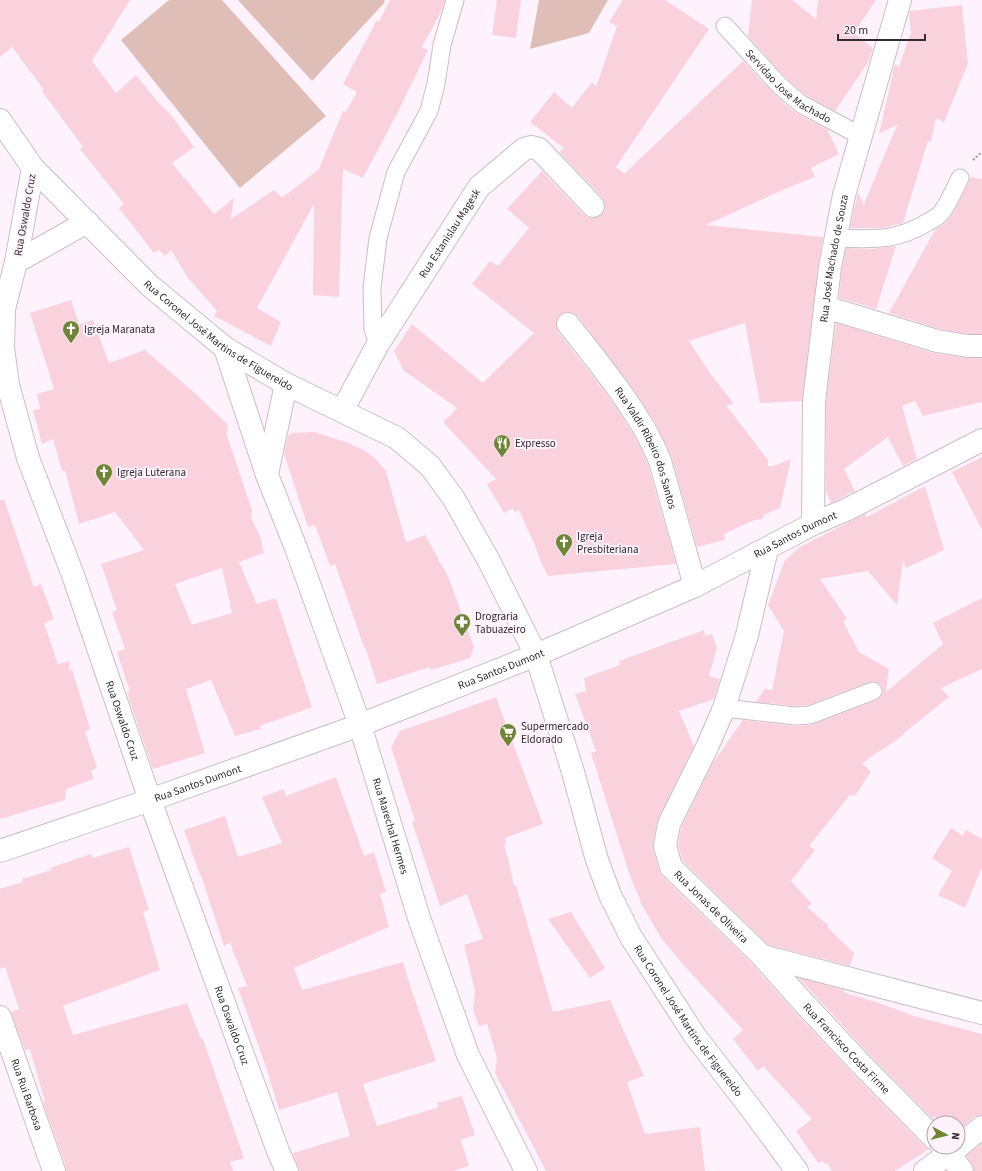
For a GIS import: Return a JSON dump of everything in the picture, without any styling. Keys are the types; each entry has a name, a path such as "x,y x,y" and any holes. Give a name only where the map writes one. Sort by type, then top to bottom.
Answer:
{"street":[{"name":"Rua José Machado de Souza","path":"813,524 814,401 830,267 844,195 900,0"},
{"name":"Rua Coronel José Martins de Figuereido","path":"0,120 33,168 149,285 225,348 286,384 396,438 430,466 454,499 489,562 536,655 573,772 597,860 610,895 631,937 694,1036 749,1106 797,1171"},
{"name":"Rua Estanislau Magesk","path":"342,411 378,344 479,187 524,149 531,147 538,149 593,206"},
{"name":"Rua Oswaldo Cruz","path":"33,168 16,262 4,309 3,348 8,384 28,458 73,575 150,800 278,1151 287,1171"},
{"name":"Rua Oswaldo Cruz","path":"16,262 87,222"},
{"path":"825,307 937,341 968,346 982,346"},
{"name":"Rua Valdir Ribeiro dos Santos","path":"568,324 606,371 646,430 654,445 695,586"},
{"name":"Rua Marechal Hermes","path":"225,348 266,475 296,548 360,725 419,918 468,1055 526,1171"},
{"path":"266,475 286,384"},
{"name":"Rua Santos Dumont","path":"0,851 150,800 360,725 536,655 695,586 768,549 813,524 848,509 982,440"},
{"name":"Rua Jonas de Oliveira","path":"768,549 747,635 724,708 708,745 669,824 665,846 671,867 762,956 982,1013"},
{"name":"Rua Francisco Costa Firme","path":"762,956 861,1064 926,1130"},
{"name":"Rua Rui Barbosa","path":"0,1017 54,1171"},
{"path":"966,1142 982,1127"},
{"path":"925,1171 951,1155"}],"lane":[{"path":"378,344 373,329 372,288 378,238 396,172 429,111 436,84 442,45 455,0"},
{"name":"Servidao Jose Machado","path":"725,26 780,86 801,104 861,136"},
{"path":"835,238 875,239 908,233 940,215 948,203 960,178"},
{"path":"724,708 795,716 810,715 873,691"}],"shaded area":[{"path":"169,0 222,0 326,116 240,188 121,40"},
{"path":"238,0 384,0 385,2 312,81"},
{"path":"539,0 608,0 589,33 530,49"}],"building":[{"path":"0,0 130,0 92,61 116,93 136,75 157,101 171,115 194,147 172,163 214,214 234,198 231,219 274,190 282,198 319,169 343,111 345,113 357,92 343,84 377,20 379,22 390,0 445,0 440,14 422,47 428,50 398,112 363,178 343,169 339,297 313,295 314,204 257,308 281,322 271,346 214,316 217,311 188,278 171,250 165,256 159,250 154,253 119,208 124,204 80,149 83,147 12,47 0,57"},
{"path":"497,0 521,0 516,38 492,35"},
{"path":"623,0 665,0 709,29 616,167 624,174 743,61 773,93 794,112 827,129 839,154 811,168 815,177 706,225 823,237 818,266 802,401 760,403 745,323 689,341 710,373 734,404 726,405 768,460 768,466 773,466 791,459 780,508 764,515 763,519 754,520 724,534 725,540 697,547 672,458 656,424 629,383 578,316 572,312 566,312 561,314 557,319 556,326 558,332 616,407 642,450 648,465 676,564 548,576 519,510 514,512 513,508 504,513 487,484 496,479 443,422 457,408 403,370 394,351 412,324 483,383 534,333 472,284 490,261 498,266 529,228 507,209 542,171 584,215 589,218 596,218 605,210 605,203 602,197 559,152 564,148 530,122 554,92 572,108 592,82 596,87 617,26 609,22"},
{"path":"752,0 792,0 816,19 818,0 876,0 854,33 873,48 869,61 835,111 807,96 787,79 748,36"},
{"path":"962,5 968,64 944,122 936,118 931,142 928,141 903,223 882,228 850,228 858,192 864,205 897,125 879,134 895,64 899,67 911,33 910,11"},
{"path":"970,177 982,179 982,334 969,334 940,329 889,313 935,230 947,222 955,210"},
{"path":"896,246 876,309 839,298 846,248 872,249"},
{"path":"71,300 79,324 93,320 109,363 145,350 197,395 228,425 227,435 252,510 251,517 260,536 264,553 239,562 257,604 276,598 312,707 260,726 261,729 235,736 211,680 186,689 205,753 153,769 127,693 130,692 117,652 125,649 112,612 117,610 101,564 144,550 115,512 79,524 65,470 62,471 53,439 42,444 33,410 40,409 37,394 54,389 30,313","holes":["222,568 232,613 192,625 175,584"]},
{"path":"836,323 933,353 966,358 982,358 982,402 923,416 915,401 902,406 917,459 903,466 888,437 844,469 855,491 831,503 826,491 826,402"},
{"path":"314,432 346,442 362,449 374,457 386,471 406,542 425,535 448,576 474,647 470,658 431,670 430,667 377,684 335,564 330,566 315,525 308,527 284,454 288,436 292,433"},
{"path":"982,457 982,530 952,472"},
{"path":"925,486 944,550 906,568 903,561 897,605 868,571 820,579 847,619 843,621 859,652 889,669 886,692 943,644 933,623 982,598 982,669 941,688 949,697 903,734 904,735 862,763 871,772 855,796 850,795 809,846 815,850 791,881 812,904 807,907 829,926 827,927 854,953 850,966 768,945 682,860 678,845 681,828 712,764 743,720 794,726 811,725 877,700 881,697 883,692 882,687 879,683 874,681 808,705 795,706 756,702 765,689 772,690 784,631 768,605 785,560 800,547 865,514 867,517"},
{"path":"4,499 34,587 41,584 54,619 44,623 58,664 70,661 69,671 72,669 87,718 90,729 85,731 97,768 91,771 94,779 66,789 65,800 0,819 0,500"},
{"path":"704,630 705,636 712,634 717,648 709,676 720,679 714,699 679,711 694,746 657,822 653,849 659,870 662,876 753,965 852,1073 926,1148 926,1151 895,1171 832,1171 827,1163 824,1164 823,1161 818,1163 796,1131 812,1119 763,1066 758,1071 733,1039 743,1030 661,938 643,907 630,876 591,753 596,751 575,694 586,691 584,678 620,665 619,661"},
{"path":"496,697 543,824 505,838 506,844 504,845 514,886 516,885 553,1012 610,1000 644,1076 627,1082 645,1134 700,1127 705,1171 546,1171 495,1073 497,1058 487,1024 479,1026 473,1010 475,991 464,945 483,939 467,894 440,906 412,822 415,821 391,747 400,731"},
{"path":"336,777 364,856 374,852 386,892 380,894 389,927 294,968 302,990 403,962 436,1061 363,1084 377,1126 439,1107 437,1103 462,1096 475,1135 461,1140 469,1166 453,1171 300,1171 293,1153 350,1136 337,1092 279,1110 267,1070 238,988 247,986 230,943 224,946 201,875 184,830 225,816 238,857 282,843 262,797 284,789 286,796"},
{"path":"951,828 963,836 966,830 982,839 982,867 965,908 938,895 952,871 932,858"},
{"path":"129,847 149,910 143,912 160,970 63,1006 73,1035 187,1003 201,1039 203,1039 244,1158 230,1162 233,1171 66,1171 66,1167 43,1102 45,1102 30,1049 25,1050 11,1012 19,1009 5,967 0,969 0,889 23,882 22,879 52,870 50,868 91,854 93,858"},
{"path":"571,912 605,968 590,978 548,919"},
{"path":"799,978 844,990 843,992 914,1016 982,1034 982,1115 974,1117 966,1124 966,1115 929,1115 870,1055"},
{"path":"982,1143 982,1171 974,1171 972,1164 966,1156"}],"place":[{"name":"Igreja Maranata","path":"71,344"},
{"name":"Expresso","path":"502,458"},
{"name":"Igreja Luterana","path":"104,487"},
{"name":"Igreja Presbiteriana","path":"564,557"},
{"name":"Drograria Tabuazeiro","path":"462,637"},
{"name":"Supermercado Eldorado","path":"508,747"}]}
